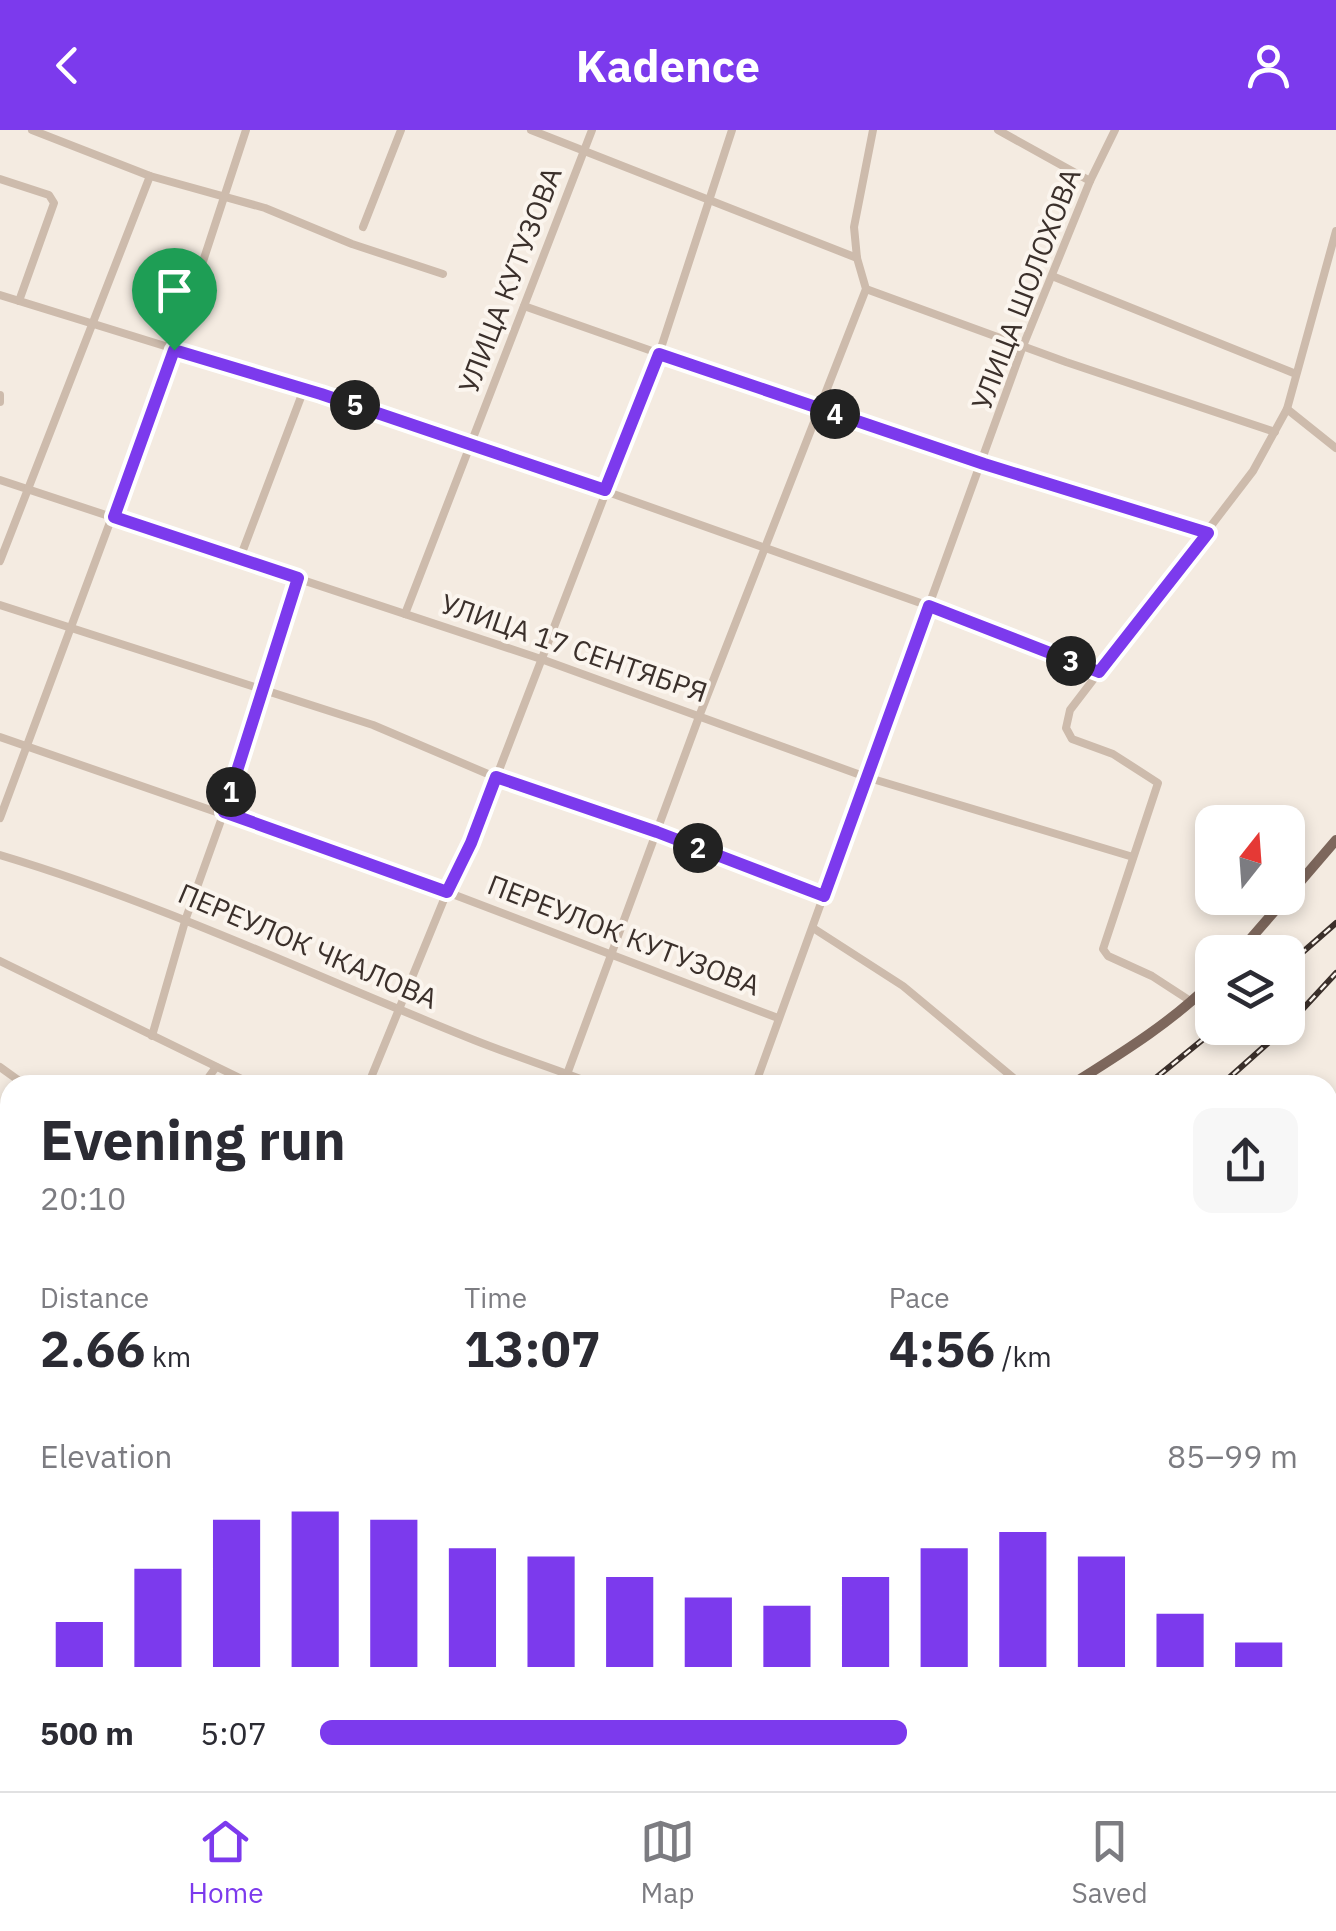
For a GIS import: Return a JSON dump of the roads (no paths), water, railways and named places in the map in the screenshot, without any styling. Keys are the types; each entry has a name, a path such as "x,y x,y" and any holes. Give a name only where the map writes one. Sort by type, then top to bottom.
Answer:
{"main road":[{"path":"1305,876 1336,840"},
{"path":"1255,935 1272,915"},
{"path":"1087,1075 1195,999"}],"street":[{"path":"32,130 150,176 265,208 352,244 443,274"},
{"path":"0,818 174,350 246,130"},
{"path":"363,227 401,130"},
{"path":"531,130 857,258"},
{"name":"УЛИЦА КУТУЗОВА","path":"406,614 592,130"},
{"path":"372,1075 471,843 659,354 732,130"},
{"path":"568,1074 700,714 866,289 854,227 872,130"},
{"path":"998,130 1090,181"},
{"name":"УЛИЦА ШОЛОХОВА","path":"758,1075 1024,346 1090,181 1115,130"},
{"path":"0,561 150,176"},
{"path":"0,179 49,195 54,202 19,301"},
{"path":"1192,1002 1152,976 1108,956 1104,949 1158,784 1113,754 1072,739 1066,728 1070,710 1253,472 1275,432 1287,409 1336,231"},
{"path":"1052,276 1296,374"},
{"path":"866,289 1275,432"},
{"path":"0,295 304,389 605,490 929,606 1099,672"},
{"path":"524,306 818,409 1208,533"},
{"path":"240,558 304,389"},
{"path":"1287,409 1336,448"},
{"name":"УЛИЦА 17 СЕНТЯБРЯ","path":"0,480 542,658 866,777 1133,857"},
{"path":"152,1036 186,918 298,578"},
{"path":"0,605 373,725 496,777 657,832 824,896"},
{"name":"ПЕРЕУЛОК КУТУЗОВА","path":"0,737 447,892 778,1018"},
{"name":"ПЕРЕУЛОК ЧКАЛОВА","path":"0,855 79,878 186,918 475,1040 568,1074"},
{"path":"813,928 903,986 1010,1075"},
{"path":"0,961 233,1075"},
{"path":"210,1075 216,1067"}],"railway":[{"path":"1305,950 1336,923"},
{"path":"1305,1007 1336,973"},
{"path":"1159,1075 1196,1045"},
{"path":"1232,1075 1266,1045"}]}
